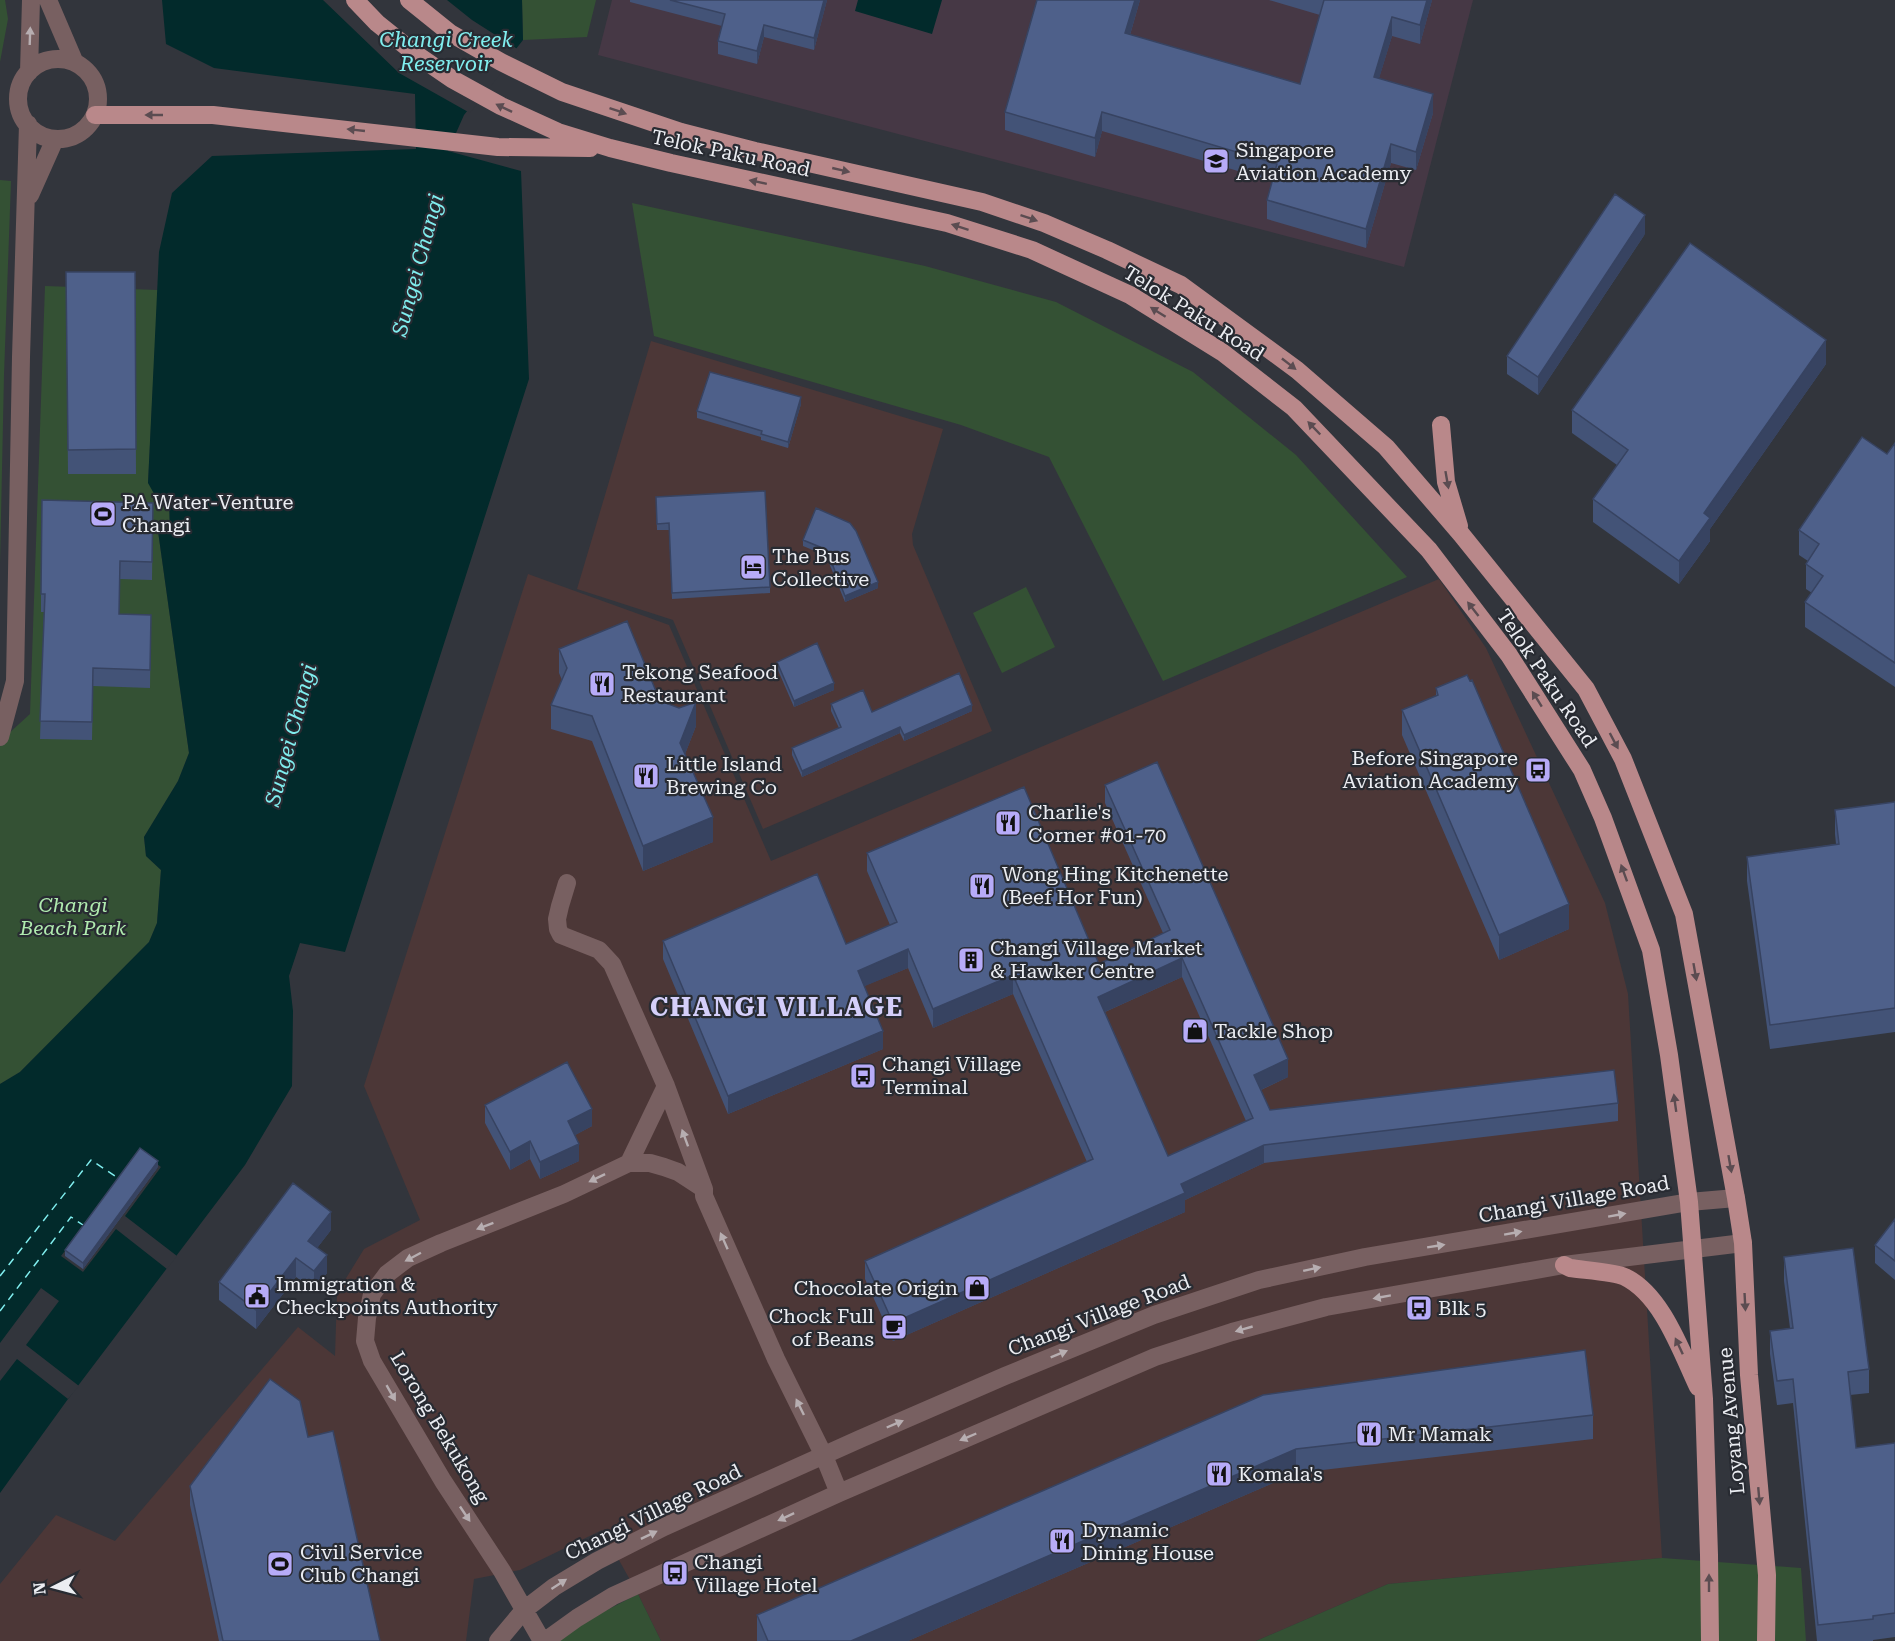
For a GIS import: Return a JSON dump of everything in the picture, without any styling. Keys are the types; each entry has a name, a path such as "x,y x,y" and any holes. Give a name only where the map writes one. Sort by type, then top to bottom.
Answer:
{"main road":[{"name":"Telok Paku Road","path":"355,0 377,23 452,79 501,106 558,132 671,164 947,223 1032,250 1130,295 1222,352 1294,408 1429,550 1509,655 1582,770 1603,818 1651,950 1669,1055 1689,1202"},
{"name":"Telok Paku Road","path":"409,0 450,33 501,62 562,92 681,132 982,202 1044,223 1181,285 1297,370 1386,447 1461,534 1586,689 1623,759 1684,914 1736,1198"},
{"path":"95,115 213,115 498,147 610,148"},
{"path":"1441,425 1446,482 1461,534"},
{"name":"Loyang Avenue","path":"1736,1198 1743,1243 1749,1376 1767,1575 1766,1641"},
{"name":"Loyang Avenue","path":"1689,1202 1704,1400 1710,1641"},
{"path":"1564,1265 1570,1268 1624,1276 1648,1294 1666,1318 1704,1400"}],"street":[{"path":"29,72 31,0"},
{"path":"48,0 75,63"},
{"path":"51,60 75,63 88,72 96,86 98,101 95,115 87,127 79,134 54,139 40,134 28,124 22,116 18,99 21,86 29,72 37,65 51,60"},
{"path":"0,737 15,681 28,124"},
{"path":"26,205 54,139"},
{"path":"567,883 557,920 558,929 561,935 599,950 612,964 666,1086 704,1189 704,1196 776,1359 824,1456 839,1493"},
{"path":"666,1086 629,1163 650,1163 664,1167 678,1172 704,1189"},
{"name":"Lorong Bekukong","path":"543,1641 487,1546 443,1481 372,1361 365,1341 367,1317 372,1294 387,1274 408,1258 564,1194 629,1163"},
{"name":"Changi Village Road","path":"498,1641 524,1610 554,1587 597,1561 664,1527 1005,1376 1154,1315 1259,1280 1365,1257 1689,1202 1736,1198"},
{"path":"543,1641 614,1596 839,1493 1128,1368 1232,1332 1326,1306 1564,1265 1743,1243"}],"shaded area":[{"name":"Singapore Aviation Academy","path":"612,0 1473,0 1404,267 598,55"},
{"name":"The Bus Collective","path":"651,341 943,429 912,534 913,545 992,731 763,829 673,620 577,589"},
{"name":"CHANGI VILLAGE","path":"528,574 669,625 771,861 1439,579 1486,648 1605,903 1628,994 1662,1558 1388,1584 1256,1641 661,1641 602,1530 520,1570 474,1579 466,1641 0,1641 0,1584 56,1515 115,1541 298,1327 335,1356 337,1293 364,1249 420,1220 364,1086"}],"green space":[{"path":"0,0 5,0 8,19 0,62"},
{"path":"522,0 596,0 587,37 523,40"},
{"path":"0,180 11,181 0,564"},
{"path":"632,203 925,266 1056,302 1193,372 1296,455 1407,577 1163,681 1049,457 961,425 654,336"},
{"name":"Changi Beach Park","path":"45,286 158,290 148,483 169,499 170,530 158,531 189,753 178,781 144,837 146,856 161,870 157,923 149,942 20,1072 0,1084 0,733 7,735 30,714"},
{"path":"1026,587 1055,647 1002,673 973,613"},
{"path":"1662,1558 1801,1568 1806,1641 1256,1641 1388,1584"},
{"path":"638,1594 661,1641 552,1641 557,1636"}],"water":[{"path":"162,0 522,0 523,40 464,115 448,151 521,171 529,379 345,952 300,943 289,976 293,1011 292,1086 245,1165 0,1493 0,1084 20,1072 149,942 157,923 161,870 146,856 144,837 178,781 189,753 158,531 170,530 169,499 157,499 148,483 159,252 172,193 212,156 416,149 415,94 214,68 166,44"},
{"path":"858,0 942,0 932,34 855,11"}],"pier":[{"path":"323,0 447,0 472,20 519,50 470,113 399,73"},
{"path":"140,1151 161,1167 125,1216 177,1256 167,1269 116,1229 83,1272 61,1256"},
{"path":"41,1288 59,1301 26,1345 79,1386 68,1399 17,1359 0,1381 0,1343"}],"building":[{"path":"670,0 824,0 814,38 764,25 757,51 718,41 725,14"},
{"path":"1037,0 1135,0 1125,33 1300,84 1324,0 1427,0 1420,25 1392,17 1374,77 1433,94 1416,152 1391,144 1366,229 1267,200 1277,164 1102,112 1095,138 1005,112"},
{"path":"1615,194 1645,215 1538,377 1507,356"},
{"path":"1690,243 1826,340 1704,513 1710,518 1679,561 1593,499 1628,450 1572,410"},
{"path":"66,272 135,272 136,449 68,450"},
{"path":"710,372 801,397 788,442 761,434 762,431 697,411"},
{"path":"1862,437 1887,454 1895,443 1895,663 1805,602 1823,576 1806,564 1819,544 1799,530"},
{"path":"765,491 770,587 672,593 669,523 657,524 656,497"},
{"path":"42,500 153,503 152,562 120,561 119,614 151,615 150,670 93,668 92,722 40,721 45,594 41,594"},
{"path":"816,508 850,523 856,531 878,582 845,596 829,556 820,547 803,540"},
{"path":"627,621 660,701 679,708 696,702 680,743 713,817 643,846 592,716 551,705 567,668 559,649"},
{"path":"817,643 834,683 794,701 777,662"},
{"path":"959,673 972,705 904,735 900,727 802,771 792,748 841,727 831,704 863,690 872,712"},
{"path":"1467,675 1470,681 1472,680 1569,904 1499,935 1402,710 1438,695 1436,688"},
{"path":"1157,762 1288,1059 1254,1075 1270,1110 1614,1070 1618,1103 1264,1145 1181,1184 1185,1193 893,1323 865,1261 1093,1159 1013,975 933,1009 908,949 858,971 883,1031 728,1096 663,941 817,874 846,944 897,922 867,853 1024,787 1099,964 1170,930 1105,785","holes":["1182,958 1253,1118 1168,1156 1098,997"]},
{"path":"1895,802 1895,1008 1770,1025 1747,857 1839,844 1835,810"},
{"path":"567,1062 592,1109 568,1121 579,1144 540,1162 530,1141 510,1152 485,1105"},
{"path":"140,1148 158,1161 83,1263 65,1250"},
{"path":"293,1183 331,1212 308,1241 327,1255 314,1271 296,1258 256,1310 219,1282"},
{"path":"1895,1219 1895,1261 1875,1245"},
{"path":"1853,1248 1869,1369 1848,1372 1856,1448 1895,1443 1895,1613 1873,1616 1873,1619 1818,1625 1793,1379 1777,1381 1770,1331 1793,1328 1784,1257"},
{"path":"1585,1350 1593,1415 1296,1449 851,1641 768,1641 757,1615 1263,1395"},
{"name":"Civil Service Club Changi","path":"270,1379 300,1401 308,1437 333,1431 380,1641 223,1641 190,1486"}],"ferry route":[{"path":"0,1276 91,1160 118,1178"},
{"path":"0,1311 71,1217 83,1225"}],"place":[{"name":"Singapore Aviation Academy","path":"1216,161"},
{"name":"PA Water-Venture Changi","path":"103,514"},
{"name":"The Bus Collective","path":"753,567"},
{"name":"Tekong Seafood Restaurant","path":"602,684"},
{"name":"Before Singapore Aviation Academy","path":"1538,770"},
{"name":"Little Island Brewing Co","path":"646,776"},
{"name":"Charlie's Corner #01-70","path":"1008,823"},
{"name":"Wong Hing Kitchenette (Beef Hor Fun)","path":"982,886"},
{"name":"Changi Village Market & Hawker Centre","path":"971,960"},
{"name":"Tackle Shop","path":"1195,1031"},
{"name":"Changi Village Terminal","path":"863,1076"},
{"name":"Chocolate Origin","path":"977,1288"},
{"name":"Immigration & Checkpoints Authority","path":"257,1296"},
{"name":"Blk 5","path":"1419,1308"},
{"name":"Chock Full of Beans","path":"894,1327"},
{"name":"Mr Mamak","path":"1369,1434"},
{"name":"Komala's","path":"1219,1474"},
{"name":"Dynamic Dining House","path":"1062,1541"},
{"name":"Civil Service Club Changi","path":"280,1564"},
{"name":"Changi Village Hotel","path":"675,1573"}],"district":[{"name":"CHANGI VILLAGE","path":"777,1007"}],"water label":[{"name":"Changi Creek Reservoir","path":"446,52"},
{"name":"Sungei Changi","path":"418,265"},
{"name":"Sungei Changi","path":"291,735"}]}
